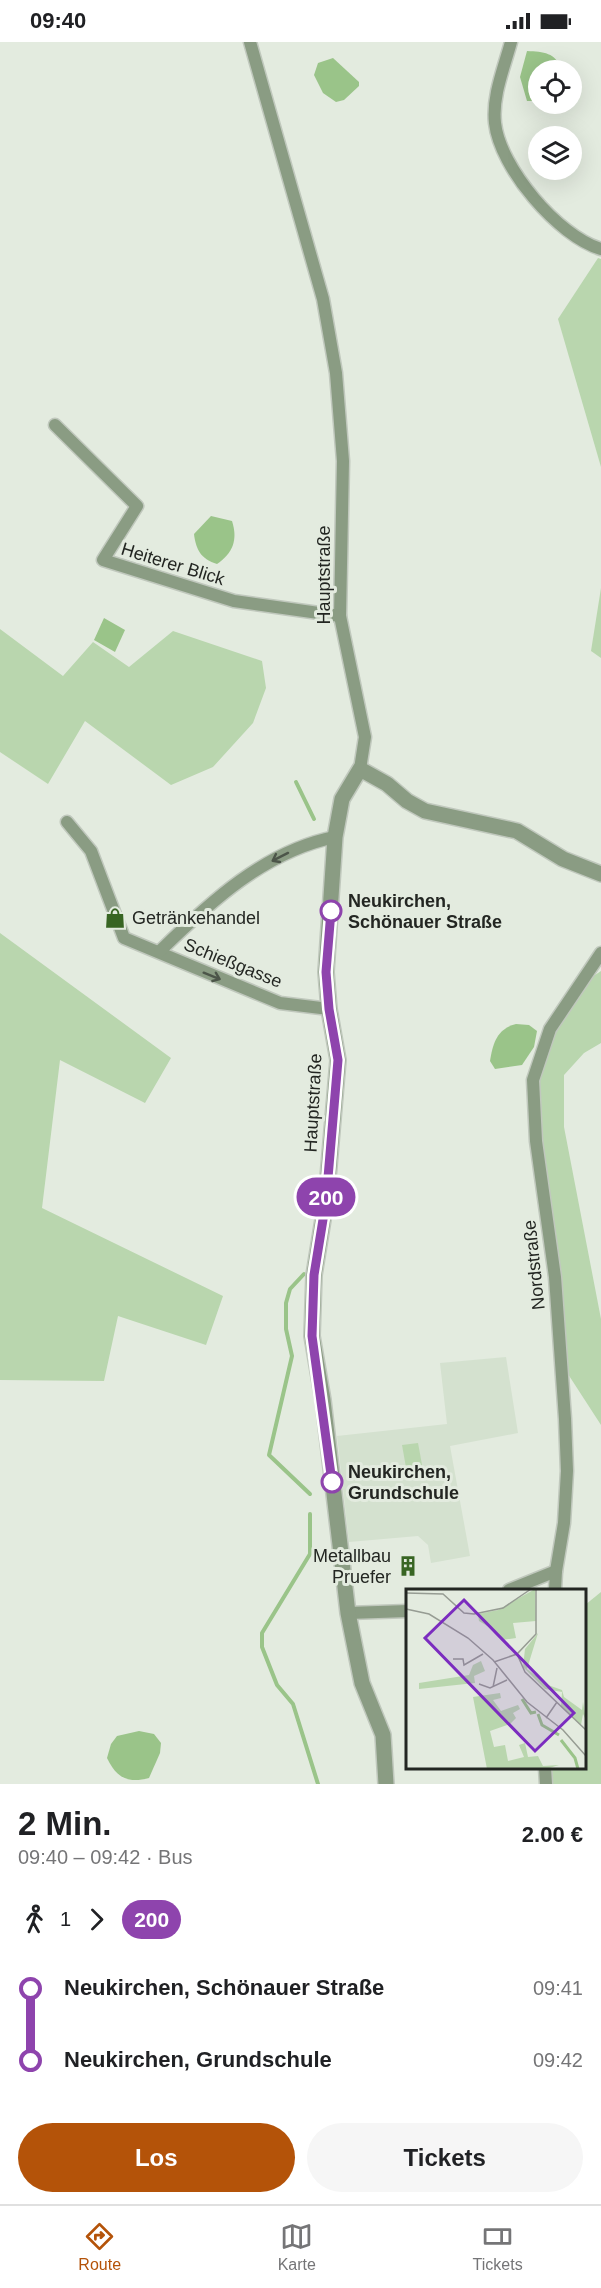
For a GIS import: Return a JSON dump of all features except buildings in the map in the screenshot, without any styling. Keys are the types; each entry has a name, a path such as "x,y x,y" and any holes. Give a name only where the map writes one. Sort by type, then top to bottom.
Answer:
{"street":[{"name":"Hauptstraße","path":"250,42 323,299 336,373 343,461 340,616 365,737 360,770 342,799 335,837 326,972 329,1009 338,1060 326,1201 314,1275 312,1336 323,1400 348,1613 362,1683 383,1735 386,1784"},
{"path":"510,42 494,107 495,123 502,149 520,180 542,207 566,229 601,249"},
{"name":"Heiterer Blick","path":"55,425 137,506 102,560 234,601 340,616"},
{"path":"360,770 387,783 425,812 517,831 563,859 601,874"},
{"name":"Schießgasse","path":"67,822 91,850 124,938 160,951 180,963 280,1003 329,1009"},
{"path":"160,951 200,912 246,876 282,855 335,837"},
{"name":"Nordstraße","path":"555,1589 555,1571 564,1523 567,1471 565,1419 555,1277 536,1141 533,1080 550,1029 601,953"},
{"path":"511,1589 555,1571"},
{"path":"348,1613 406,1611"},
{"path":"545,1769 546,1784"}],"shaded area":[{"path":"527,51 548,54 556,60 528,60 528,101 520,77"},
{"path":"333,58 359,82 359,86 344,100 336,102 323,93 314,75 318,63"},
{"path":"598,258 601,259 601,467 558,319"},
{"path":"211,516 232,521 234,528 233,545 227,555 217,564 200,553 194,534"},
{"path":"601,588 601,658 591,651"},
{"path":"104,618 125,630 115,652 94,640"},
{"path":"0,629 63,676 93,642 129,667 173,631 262,661 266,688 253,723 213,767 171,785 85,721 48,784 0,752"},
{"path":"0,933 171,1058 145,1103 60,1060 42,1208 223,1296 206,1345 118,1316 104,1381 0,1380"},
{"path":"601,971 601,1043 584,1053 564,1075 564,1127 601,1319 601,1425 566,1371 539,1142 539,1080 553,1031 586,981"},
{"path":"516,1024 529,1025 537,1031 534,1047 522,1065 495,1069 490,1061 497,1038 504,1029"},
{"path":"506,1357 518,1433 450,1446 470,1556 431,1563 428,1545 418,1536 349,1542 337,1436 447,1424 440,1363"},
{"path":"418,1443 423,1470 407,1473 402,1445"},
{"path":"601,1592 601,1784 551,1784 550,1769 586,1769 586,1604"},
{"path":"139,1731 154,1734 161,1743 160,1753 149,1778 134,1780 118,1774 107,1758 111,1744 117,1736"}],"waterway":[{"path":"296,782 314,819"},
{"path":"304,1274 290,1289 286,1303 286,1329 292,1356 269,1455 310,1494"},
{"path":"310,1514 310,1554 262,1633 262,1647 277,1685 293,1704 318,1784"}],"bus line":[{"name":"200","path":"331,911 326,972 329,1009 338,1060 326,1201 314,1275 312,1336 323,1400 332,1482"}],"place":[{"name":"Neukirchen, Schönauer Straße","path":"331,911"},
{"name":"Getränkehandel","path":"115,918"},
{"name":"Neukirchen, Grundschule","path":"332,1482"},
{"name":"Metallbau Pruefer","path":"408,1566"}]}
